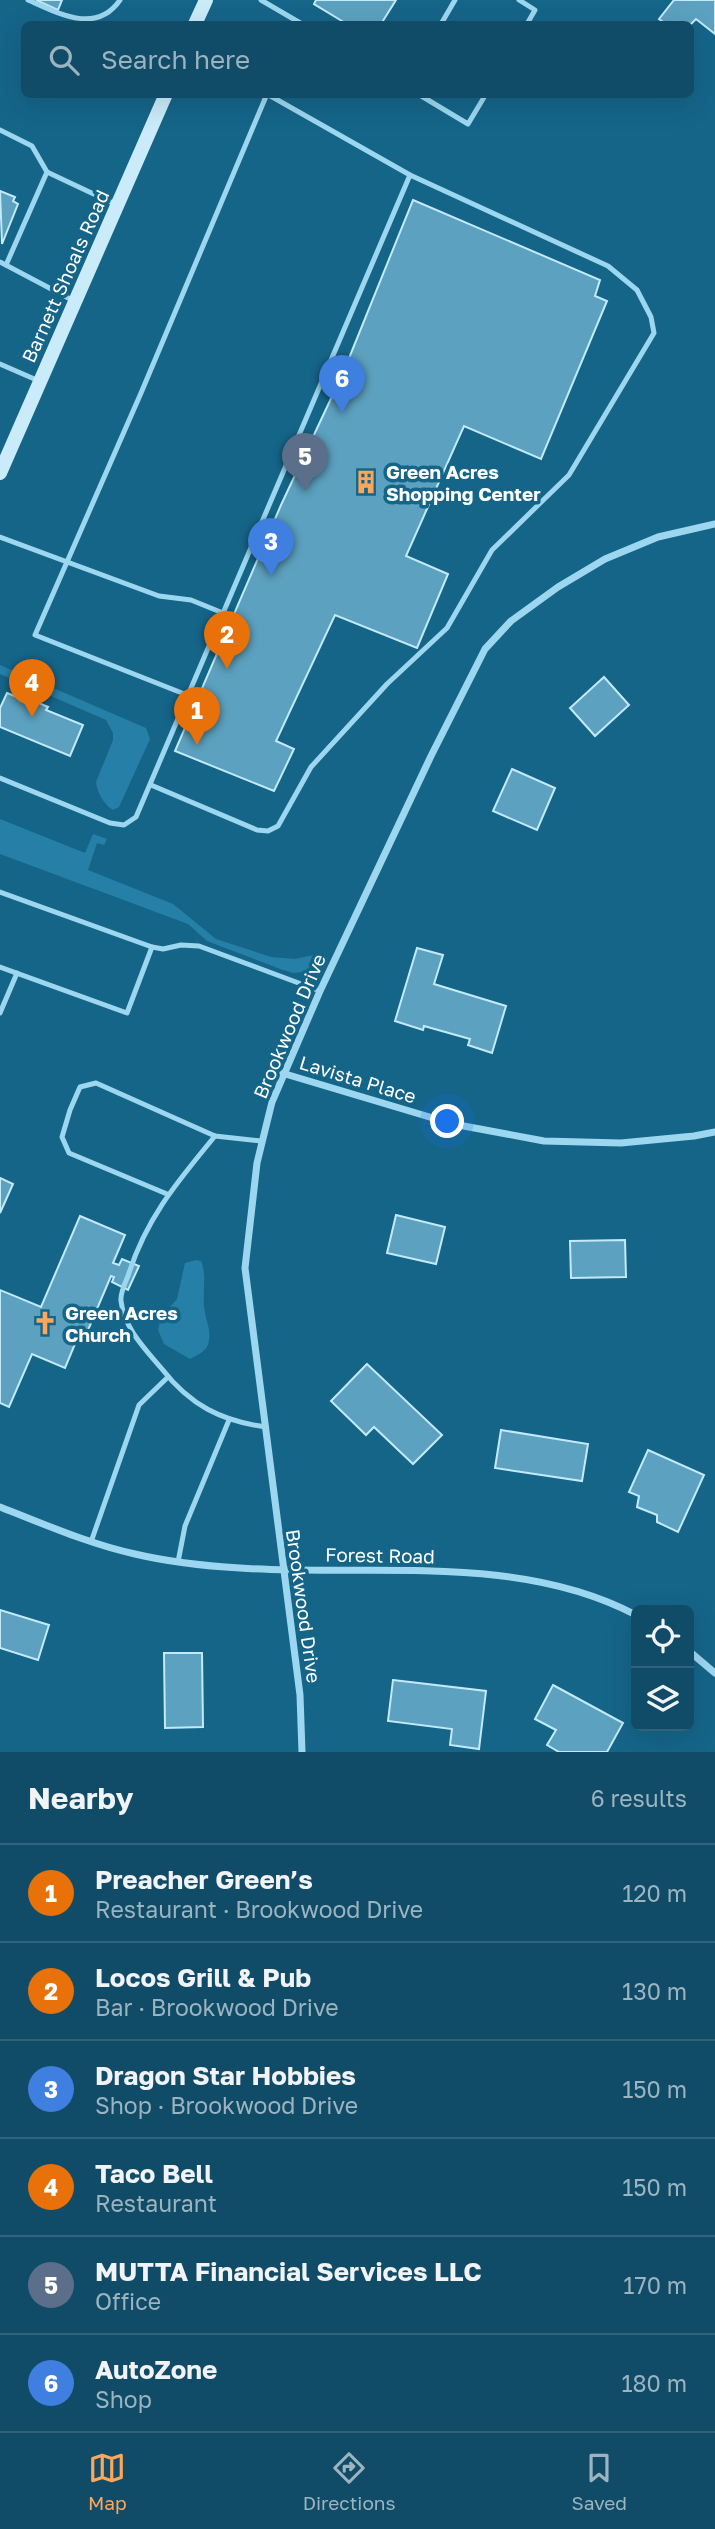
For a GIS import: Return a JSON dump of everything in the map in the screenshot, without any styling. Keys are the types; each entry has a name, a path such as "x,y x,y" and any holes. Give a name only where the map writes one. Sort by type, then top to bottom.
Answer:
{"main road":[{"path":"196,21 206,0"},
{"name":"Barnett Shoals Road","path":"2,463 164,98"}],"street":[{"name":"Brookwood Drive","path":"302,1752 300,1695 245,1268 261,1141 272,1102 282,1073 320,991 431,756 485,649 511,621 558,587 605,559 658,537 715,524"},
{"name":"Lavista Place","path":"282,1073 453,1124 544,1141 621,1143 715,1132"},
{"name":"Forest Road","path":"0,1507 92,1542 134,1554 178,1562 283,1570 421,1571 500,1577 566,1588 631,1612"},
{"path":"694,1655 715,1673"}],"lane":[{"path":"28,0 67,17 84,20 102,16 120,0"},
{"path":"261,0 297,21"},
{"path":"443,21 455,0"},
{"path":"519,0 535,10 529,21"},
{"path":"187,695 35,635 265,98"},
{"path":"151,786 257,830 268,831 278,826 311,767 387,684 447,628 492,550 569,475 654,333 651,317 637,290 608,266 410,175 274,98"},
{"path":"425,98 468,124 484,98"},
{"path":"0,130 33,146 47,172 117,205"},
{"path":"47,172 3,263 74,301"},
{"path":"0,778 110,823 124,825 136,817 410,175"},
{"path":"0,364 39,381"},
{"path":"0,537 159,596 191,600 223,612"},
{"path":"0,892 152,947 163,949 181,945 199,946 320,991"},
{"path":"0,967 127,1013 152,947"},
{"path":"0,1013 17,973"},
{"path":"167,1194 69,1153 62,1137 69,1110 80,1087 96,1083 215,1136 261,1141"},
{"path":"215,1136 167,1194 135,1252 120,1299 130,1329 168,1377 196,1404 236,1423 266,1427"},
{"path":"92,1542 139,1405 168,1377"},
{"path":"178,1562 185,1526 229,1420"}],"shaded area":[{"path":"0,665 146,728 150,739 119,807 113,810 107,805 99,794 96,782 113,740 113,733 106,720 0,674"},
{"path":"0,819 85,853 93,834 107,839 104,845 97,843 88,870 173,904 216,939 271,957 295,959 318,954 312,971 293,973 283,970 207,941 188,924 0,854"},
{"path":"201,1261 203,1267 204,1306 209,1336 205,1350 190,1359 164,1344 158,1330 161,1317 177,1299 185,1263"}],"building":[{"path":"36,0 62,0 58,10"},
{"path":"316,0 396,0 383,21 342,21 314,4"},
{"path":"674,0 715,0 715,34 696,19 659,19"},
{"path":"0,191 15,197 13,201 18,204 2,244"},
{"name":"Green Acres Shopping Center","path":"413,200 600,280 595,296 607,301 541,459 464,426 406,556 448,574 417,648 335,615 276,741 294,749 274,791 175,751 281,505 343,373"},
{"path":"604,677 629,705 595,736 570,708"},
{"path":"7,693 29,702 30,699 48,707 46,710 83,725 70,756 0,727 0,708"},
{"path":"512,769 555,788 537,830 493,811"},
{"path":"417,948 443,955 434,984 506,1006 492,1053 468,1045 470,1039 424,1026 423,1030 395,1021"},
{"path":"0,1178 13,1184 0,1213"},
{"path":"396,1215 445,1227 436,1264 387,1253"},
{"name":"Green Acres Church","path":"80,1216 125,1235 113,1263 119,1265 122,1259 139,1266 128,1290 112,1282 114,1277 111,1276 83,1342 77,1339 65,1368 32,1354 9,1407 0,1403 0,1290 41,1307"},
{"path":"625,1240 626,1277 571,1278 570,1241"},
{"path":"367,1364 442,1435 413,1464 374,1427 366,1435 331,1401"},
{"path":"501,1430 588,1444 582,1481 495,1468"},
{"path":"648,1450 704,1475 678,1532 657,1522 657,1515 637,1507 639,1496 629,1492"},
{"path":"0,1610 49,1625 38,1660 0,1648"},
{"path":"164,1653 202,1653 203,1727 165,1728"},
{"path":"393,1680 486,1691 479,1749 450,1745 452,1729 388,1721"},
{"path":"553,1685 623,1723 607,1752 559,1752 547,1745 556,1730 535,1719"}],"place":[{"name":"AutoZone","path":"342,413"},
{"name":"Green Acres Shopping Center","path":"366,482"},
{"name":"MUTTA Financial Services LLC","path":"305,491"},
{"name":"Dragon Star Hobbies","path":"271,576"},
{"name":"Locos Grill & Pub","path":"227,669"},
{"name":"Taco Bell","path":"32,717"},
{"name":"Preacher Green’s","path":"197,745"},
{"name":"Green Acres Church","path":"45,1323"}]}
